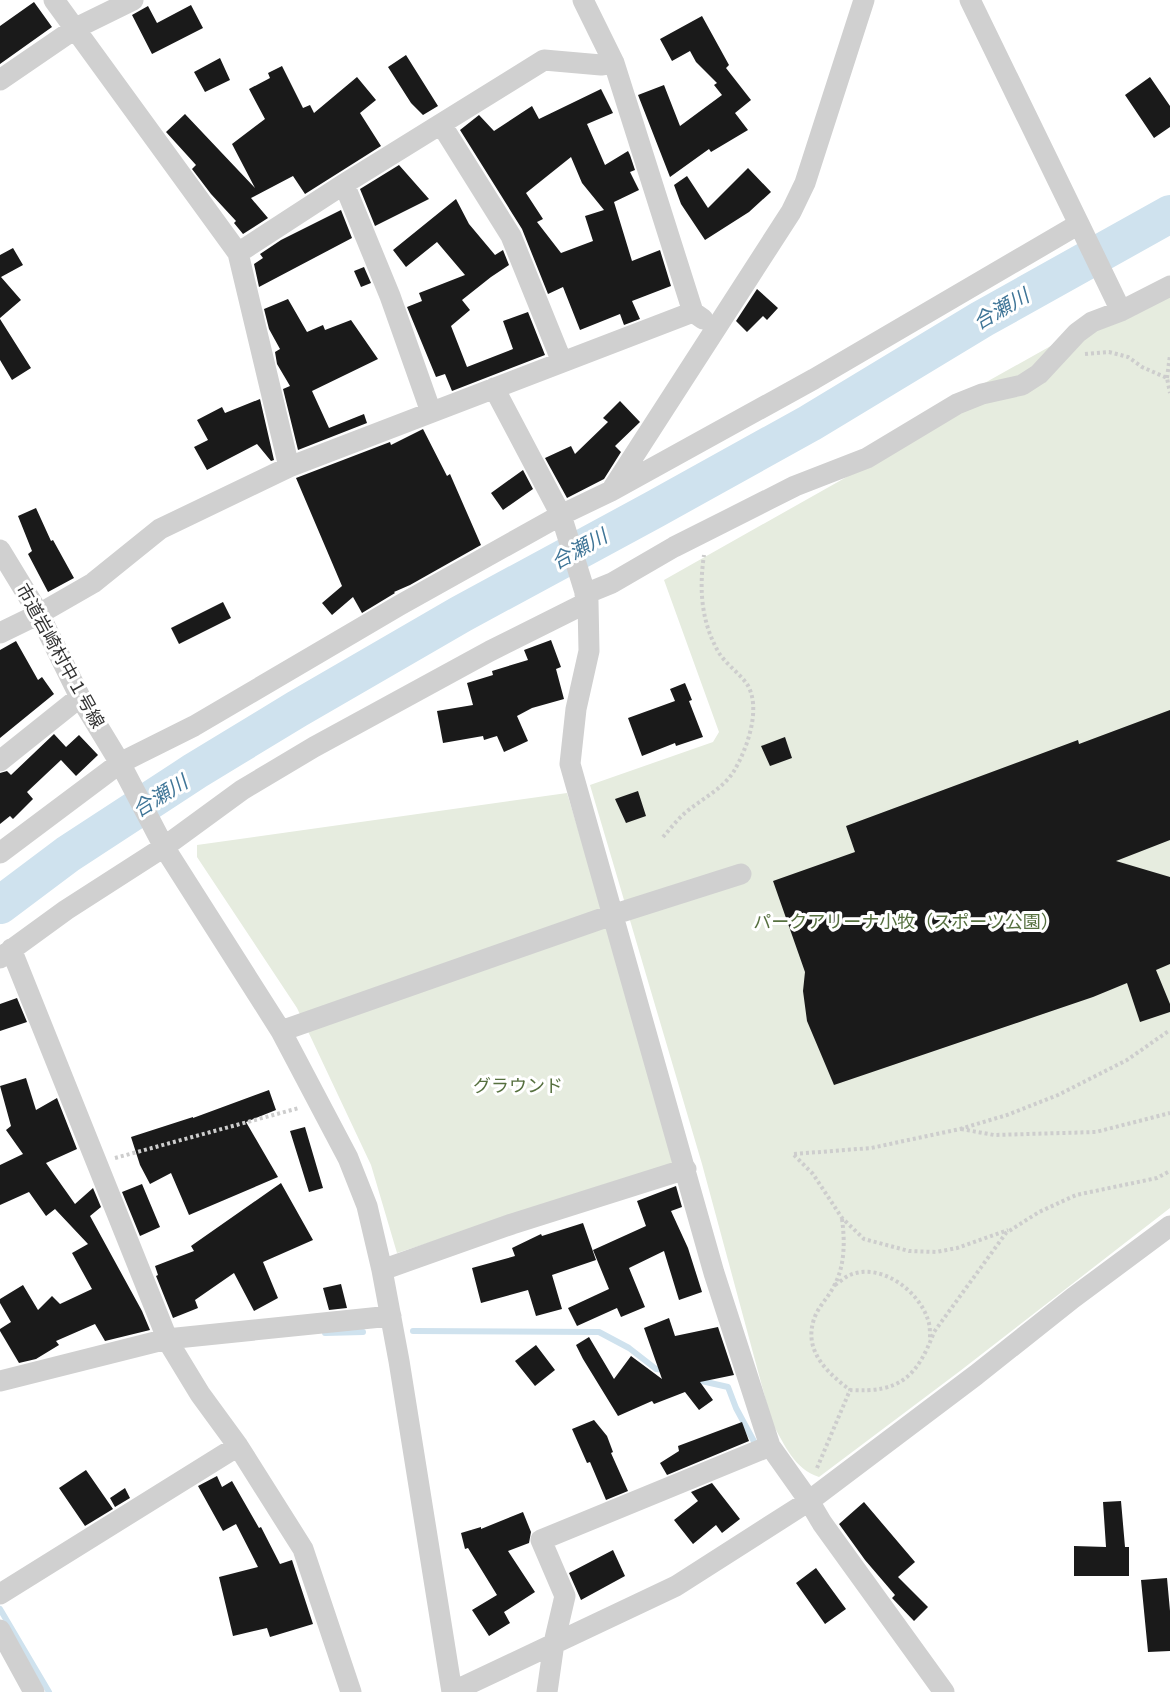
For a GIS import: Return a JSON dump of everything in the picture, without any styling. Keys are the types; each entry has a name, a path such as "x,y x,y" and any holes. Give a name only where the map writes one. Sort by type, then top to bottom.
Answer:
{"street":[{"path":"54,0 238,253 289,467"},
{"path":"0,80 76,28 132,0"},
{"path":"584,0 614,63 693,312 716,328"},
{"path":"611,492 780,230 805,183 864,0"},
{"path":"970,0 1121,311"},
{"path":"238,253 344,184 544,60 601,65 614,63"},
{"path":"441,124 511,236 562,362"},
{"path":"344,184 390,296 430,412"},
{"path":"0,853 123,770 400,605 561,515 611,492 1080,227"},
{"path":"351,1692 303,1549 238,1446 200,1394 167,1339 96,1163 5,954 66,910 164,847 242,790 314,747 587,598 675,547 795,486 867,458 957,404 982,394 1022,385 1039,374 1077,333 1092,322 1121,311 1170,286"},
{"path":"0,633 93,583 160,529 289,467 693,312"},
{"path":"494,388 561,515 587,598 589,651 576,709 570,765 714,1273 770,1446 822,1523 944,1692"},
{"name":"市道岩崎村中１号線","path":"0,550 39,614 80,697 123,770 164,847 280,1031 348,1158 367,1206 391,1316 452,1692"},
{"path":"0,761 80,697"},
{"path":"280,1031 612,915 741,874"},
{"path":"382,1270 512,1224 686,1169"},
{"path":"452,1692 676,1586 809,1501 976,1375 1072,1298 1165,1233"},
{"path":"0,1381 167,1339 391,1316"},
{"path":"3,1593 238,1446"},
{"path":"548,1692 554,1643 565,1596 541,1540 770,1446"},
{"path":"0,1630 34,1692"}],"path":[{"path":"1049,364 1075,354 1109,352 1128,357 1142,367 1167,378"},
{"path":"1170,354 1167,378 1170,393"},
{"path":"663,837 685,813 713,794 733,773 744,750 754,719 753,699 747,684 720,654 708,627 700,596 706,547"},
{"path":"1014,1228 957,1248 936,1252 909,1251 864,1239 842,1218 813,1174 794,1154 871,1148 960,1129 1007,1116 1058,1095 1127,1060 1170,1030"},
{"path":"96,1163 320,1103"},
{"path":"960,1129 994,1135 1096,1132 1170,1113"},
{"path":"842,1218 844,1250 834,1286 815,1315 812,1338 818,1360 825,1370 850,1390 868,1391 897,1384 915,1371 928,1350 934,1332 1006,1233 1038,1212 1076,1195 1157,1178 1170,1171"},
{"path":"834,1286 850,1275 868,1271 888,1276 906,1288 921,1306 928,1320 931,1341"},
{"path":"809,1501 818,1464 850,1390"}],"green space":[{"name":"パークアリーナ小牧（スポーツ公園）","path":"1170,279 1170,1208 819,1477 797,1462 772,1423 702,1164 590,785 713,742 719,732 664,580 953,417 965,394"},
{"name":"グラウンド","path":"567,793 675,1163 397,1253 371,1165 297,1008 197,857 197,845"}],"building":[{"path":"34,2 52,27 0,64 0,26"},
{"path":"191,5 203,28 152,54 132,15 148,6 157,23"},
{"path":"702,16 729,65 726,68 751,100 735,113 748,130 711,152 709,149 670,177 638,95 664,85 680,126 722,95 714,85 717,83 696,62 690,51 672,61 660,39"},
{"path":"406,55 438,106 423,115 411,103 388,67"},
{"path":"220,58 230,80 205,92 194,72"},
{"path":"282,66 303,108 310,105 314,113 357,77 376,100 360,113 381,146 305,194 293,176 251,198 268,218 243,234 234,223 236,221 192,169 196,165 166,132 185,114 255,188 232,144 265,119 249,89 270,78 268,73"},
{"path":"1150,77 1170,106 1170,127 1154,138 1125,95"},
{"path":"601,89 613,113 587,124 605,165 628,151 635,170 630,172 639,190 614,202 632,261 660,250 671,286 632,301 640,319 624,325 620,314 580,330 563,287 548,294 522,229 460,130 479,115 494,131 532,106 539,119","holes":["571,157 582,183 604,210 585,216 593,241 561,253 537,222 543,219 526,193"]},
{"path":"399,165 429,199 375,226 360,189"},
{"path":"748,168 771,192 749,212 705,240 681,204 674,185 687,176 708,208"},
{"path":"456,199 469,224 495,255 503,250 509,265 462,300 470,310 451,326 467,367 513,349 503,321 528,312 545,355 452,391 445,374 436,377 407,307 422,301 419,293 465,275 437,242 406,267 393,250"},
{"path":"341,210 352,238 259,287 254,264 263,258 260,254 281,240"},
{"path":"13,248 23,265 1,277 21,300 0,318 0,255"},
{"path":"364,267 371,283 361,287 354,271"},
{"path":"757,289 778,308 767,320 763,316 747,332 736,321"},
{"path":"288,299 307,332 323,325 325,330 351,320 378,359 312,391 329,428 364,414 367,423 298,450 283,389 290,386 277,364 275,352 280,349 269,329 264,309"},
{"path":"0,319 31,368 12,380 0,360"},
{"path":"260,399 274,460 271,461 257,444 207,470 194,447 208,440 197,420 222,407 225,413"},
{"path":"620,401 640,422 615,446 621,452 604,479 567,498 545,458 571,446 575,454 608,422 603,418"},
{"path":"423,429 447,476 450,474 481,545 394,592 362,613 353,597 332,615 322,603 342,586 296,478 390,442 391,445"},
{"path":"523,470 533,489 503,510 491,493"},
{"path":"36,508 51,541 53,540 74,578 48,592 28,554 32,551 18,516"},
{"path":"223,602 231,618 179,644 171,628"},
{"path":"551,640 561,667 556,669 564,699 532,708 517,716 528,741 504,752 497,736 484,740 483,736 443,743 437,711 473,705 467,683 493,675 492,671 528,660 524,650"},
{"path":"16,641 38,680 42,677 54,694 0,738 0,650"},
{"path":"685,683 692,700 689,701 703,737 676,746 675,743 642,756 628,718 675,701 670,689"},
{"path":"1170,710 1170,840 1116,861 1170,877 1170,964 1156,970 1170,1004 1170,1012 1140,1022 1127,983 1093,997 834,1085 807,1021 803,991 805,972 773,881 855,852 846,826 1078,740 1079,744"},
{"path":"54,734 66,747 79,735 98,755 76,776 61,760 27,792 33,799 13,819 10,816 0,824 0,773 7,771 11,775"},
{"path":"785,737 792,758 770,766 761,746"},
{"path":"638,791 646,816 626,823 615,799"},
{"path":"17,998 27,1022 0,1031 0,1004"},
{"path":"26,1078 36,1110 57,1098 77,1149 46,1163 75,1204 93,1188 101,1207 90,1216 150,1330 105,1341 95,1324 56,1341 59,1345 36,1359 19,1363 0,1331 11,1322 0,1299 23,1285 38,1310 52,1296 60,1304 92,1289 72,1253 88,1244 55,1209 46,1216 29,1192 0,1205 0,1165 23,1154 6,1130 11,1126 0,1086"},
{"path":"269,1090 276,1110 246,1122 278,1177 189,1215 171,1173 150,1184 140,1165 131,1137 193,1118"},
{"path":"305,1127 323,1188 309,1192 290,1131"},
{"path":"281,1183 313,1240 263,1262 278,1298 254,1311 234,1273 195,1300 198,1308 173,1318 156,1276 158,1275 155,1266 194,1251 191,1246"},
{"path":"142,1184 160,1227 140,1236 122,1192"},
{"path":"676,1186 682,1207 671,1211 688,1248 702,1292 679,1300 664,1251 629,1268 645,1307 621,1317 617,1308 577,1326 568,1308 609,1289 593,1250 646,1226 637,1201"},
{"path":"583,1223 596,1260 552,1275 562,1309 536,1316 528,1290 481,1303 472,1268 515,1256 512,1248 541,1234 542,1236"},
{"path":"341,1284 347,1308 329,1310 323,1288"},
{"path":"669,1318 675,1336 718,1327 734,1375 700,1382 713,1400 699,1410 685,1392 654,1404 652,1401 618,1416 576,1345 589,1337 614,1379 631,1356 662,1379 644,1328"},
{"path":"536,1345 555,1370 535,1386 515,1361"},
{"path":"594,1420 607,1436 613,1452 611,1453 628,1491 606,1500 590,1462 587,1463 572,1429"},
{"path":"742,1422 749,1441 667,1475 660,1463 679,1451 678,1446"},
{"path":"86,1470 113,1509 85,1526 59,1488"},
{"path":"217,1476 222,1487 232,1481 259,1528 261,1527 280,1564 292,1560 313,1624 270,1637 267,1628 233,1636 219,1577 258,1567 236,1524 223,1531 198,1486"},
{"path":"712,1483 740,1519 722,1533 716,1525 693,1544 674,1520 698,1501 691,1492"},
{"path":"125,1488 130,1498 115,1507 110,1498"},
{"path":"1121,1501 1125,1547 1129,1547 1129,1576 1074,1576 1074,1546 1106,1547 1103,1502"},
{"path":"864,1502 915,1562 898,1577 928,1607 914,1621 892,1598 895,1595 865,1560 839,1524"},
{"path":"523,1512 531,1532 529,1543 508,1551 535,1592 504,1612 510,1623 489,1636 472,1610 497,1595 468,1548 465,1549 461,1533 481,1527 481,1529"},
{"path":"613,1550 625,1576 581,1600 569,1573"},
{"path":"816,1568 846,1609 825,1624 796,1583"},
{"path":"1167,1578 1170,1651 1148,1652 1141,1580"}],"waterway":[{"name":"合瀬川","path":"0,905 68,854 195,771 297,709 461,614 810,423 982,319 1170,214"},
{"path":"413,1331 599,1332 629,1348 656,1369 665,1370"},
{"path":"325,1333 363,1332"},
{"path":"697,1380 728,1387 736,1408 757,1447"},
{"path":"0,1609 49,1692"}]}
